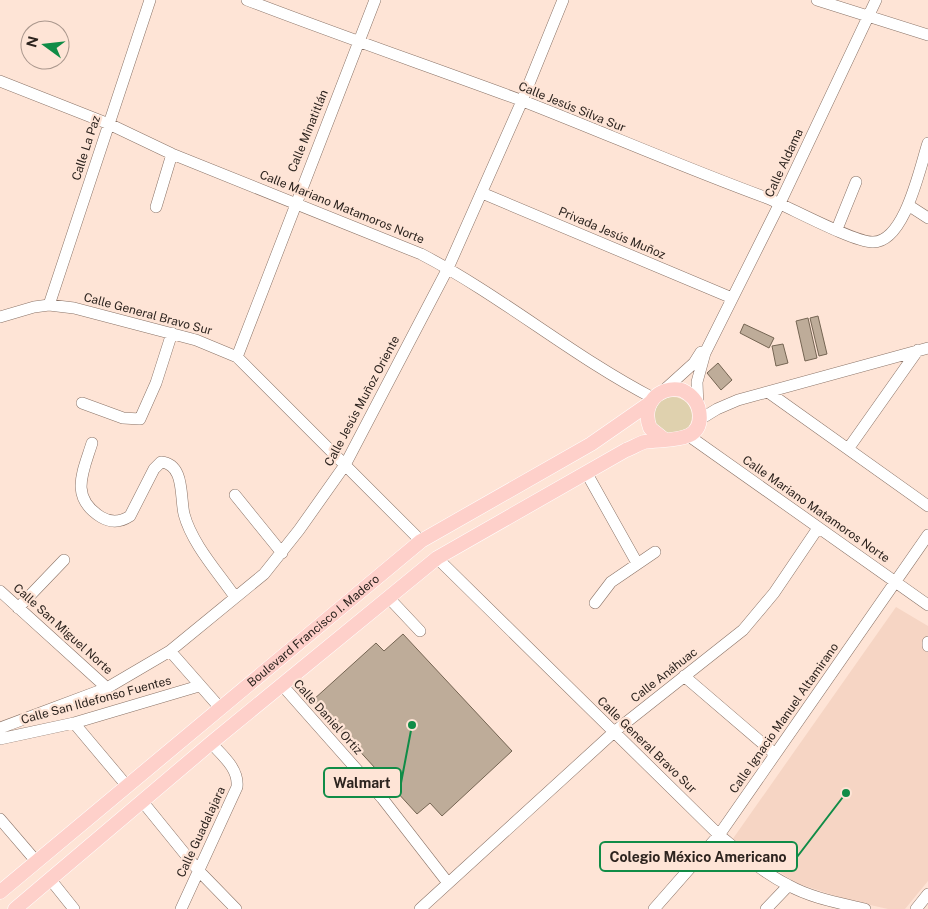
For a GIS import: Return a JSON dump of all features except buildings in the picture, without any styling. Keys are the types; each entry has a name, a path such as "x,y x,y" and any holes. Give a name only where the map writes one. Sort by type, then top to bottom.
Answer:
{"main road":[{"path":"676,389 687,393 698,414 689,436 677,441 665,440 654,433 648,422 655,397 676,389"},
{"name":"Boulevard Francisco I. Madero","path":"0,892 421,541 591,444 655,397"},
{"name":"Boulevard Francisco I. Madero","path":"15,909 211,743 437,558 586,472 642,443 665,440"}],"street":[{"name":"Calle La Paz","path":"49,305 150,0"},
{"name":"Calle Jesús Silva Sur","path":"247,0 358,43 522,101 780,203 837,229 873,242 885,239 894,230 908,205"},
{"name":"Calle Minatitlán","path":"237,357 295,202 375,0"},
{"name":"Calle Jesús Muñoz Oriente","path":"0,728 107,688 170,651 264,574 282,553 345,465 448,268 522,101 563,0"},
{"path":"817,0 928,35"},
{"name":"Calle Aldama","path":"698,414 699,370 712,337 780,203 876,0"},
{"name":"Calle Mariano Matamoros Norte","path":"0,81 109,124 172,154 395,242 448,268 580,356 655,397"},
{"path":"928,143 908,205 928,218"},
{"path":"156,207 172,154"},
{"path":"837,229 856,182"},
{"name":"Privada Jesús Muñoz","path":"482,193 732,298"},
{"name":"Calle General Bravo Sur","path":"0,318 34,307 49,305 74,308 172,332 237,357 421,541"},
{"path":"82,404 124,418 140,419 156,383 172,332"},
{"name":"Calle Aldama","path":"655,397 694,363 712,337"},
{"path":"698,414 768,392 923,349"},
{"path":"848,449 923,349"},
{"path":"768,392 928,506"},
{"name":"Calle Mariano Matamoros Norte","path":"689,436 928,605"},
{"path":"92,443 80,487 81,498 88,507 102,518 112,521 123,520 130,516 154,468 161,462 170,464 178,474 184,513 189,526 235,597"},
{"path":"586,472 637,563"},
{"path":"235,495 282,553"},
{"name":"Calle Anáhuac","path":"420,909 614,732 743,630 774,594 818,528"},
{"name":"Calle Ignacio Manuel Altamirano","path":"654,909 719,835 928,535"},
{"path":"595,603 611,582 655,552"},
{"name":"Calle General Bravo Sur","path":"437,558 719,835 750,861 788,886 802,892 866,909"},
{"path":"18,608 64,560"},
{"name":"Calle San Miguel Norte","path":"0,591 107,688"},
{"path":"388,597 420,631"},
{"path":"170,651 220,709"},
{"path":"684,676 775,754"},
{"name":"Calle Daniel Ortiz","path":"282,685 382,798 448,883"},
{"name":"Calle San Ildefonso Fuentes","path":"0,740 74,723 199,686"},
{"path":"74,723 128,786"},
{"name":"Calle Guadalajara","path":"180,909 237,787 238,778 233,767 211,743"},
{"path":"142,801 198,870 236,909"},
{"path":"0,819 36,862"},
{"path":"50,880 74,909"},
{"path":"766,909 788,886"},
{"path":"916,909 928,894"}],"shaded area":[{"path":"673,397 686,403 692,416 686,429 673,435 660,429 654,416 660,403"},
{"path":"896,607 928,626 928,881 905,909 888,909 848,900 796,883 732,840"}],"place":[{"name":"Walmart","path":"412,725"},
{"name":"Colegio México Americano","path":"846,793"}]}
